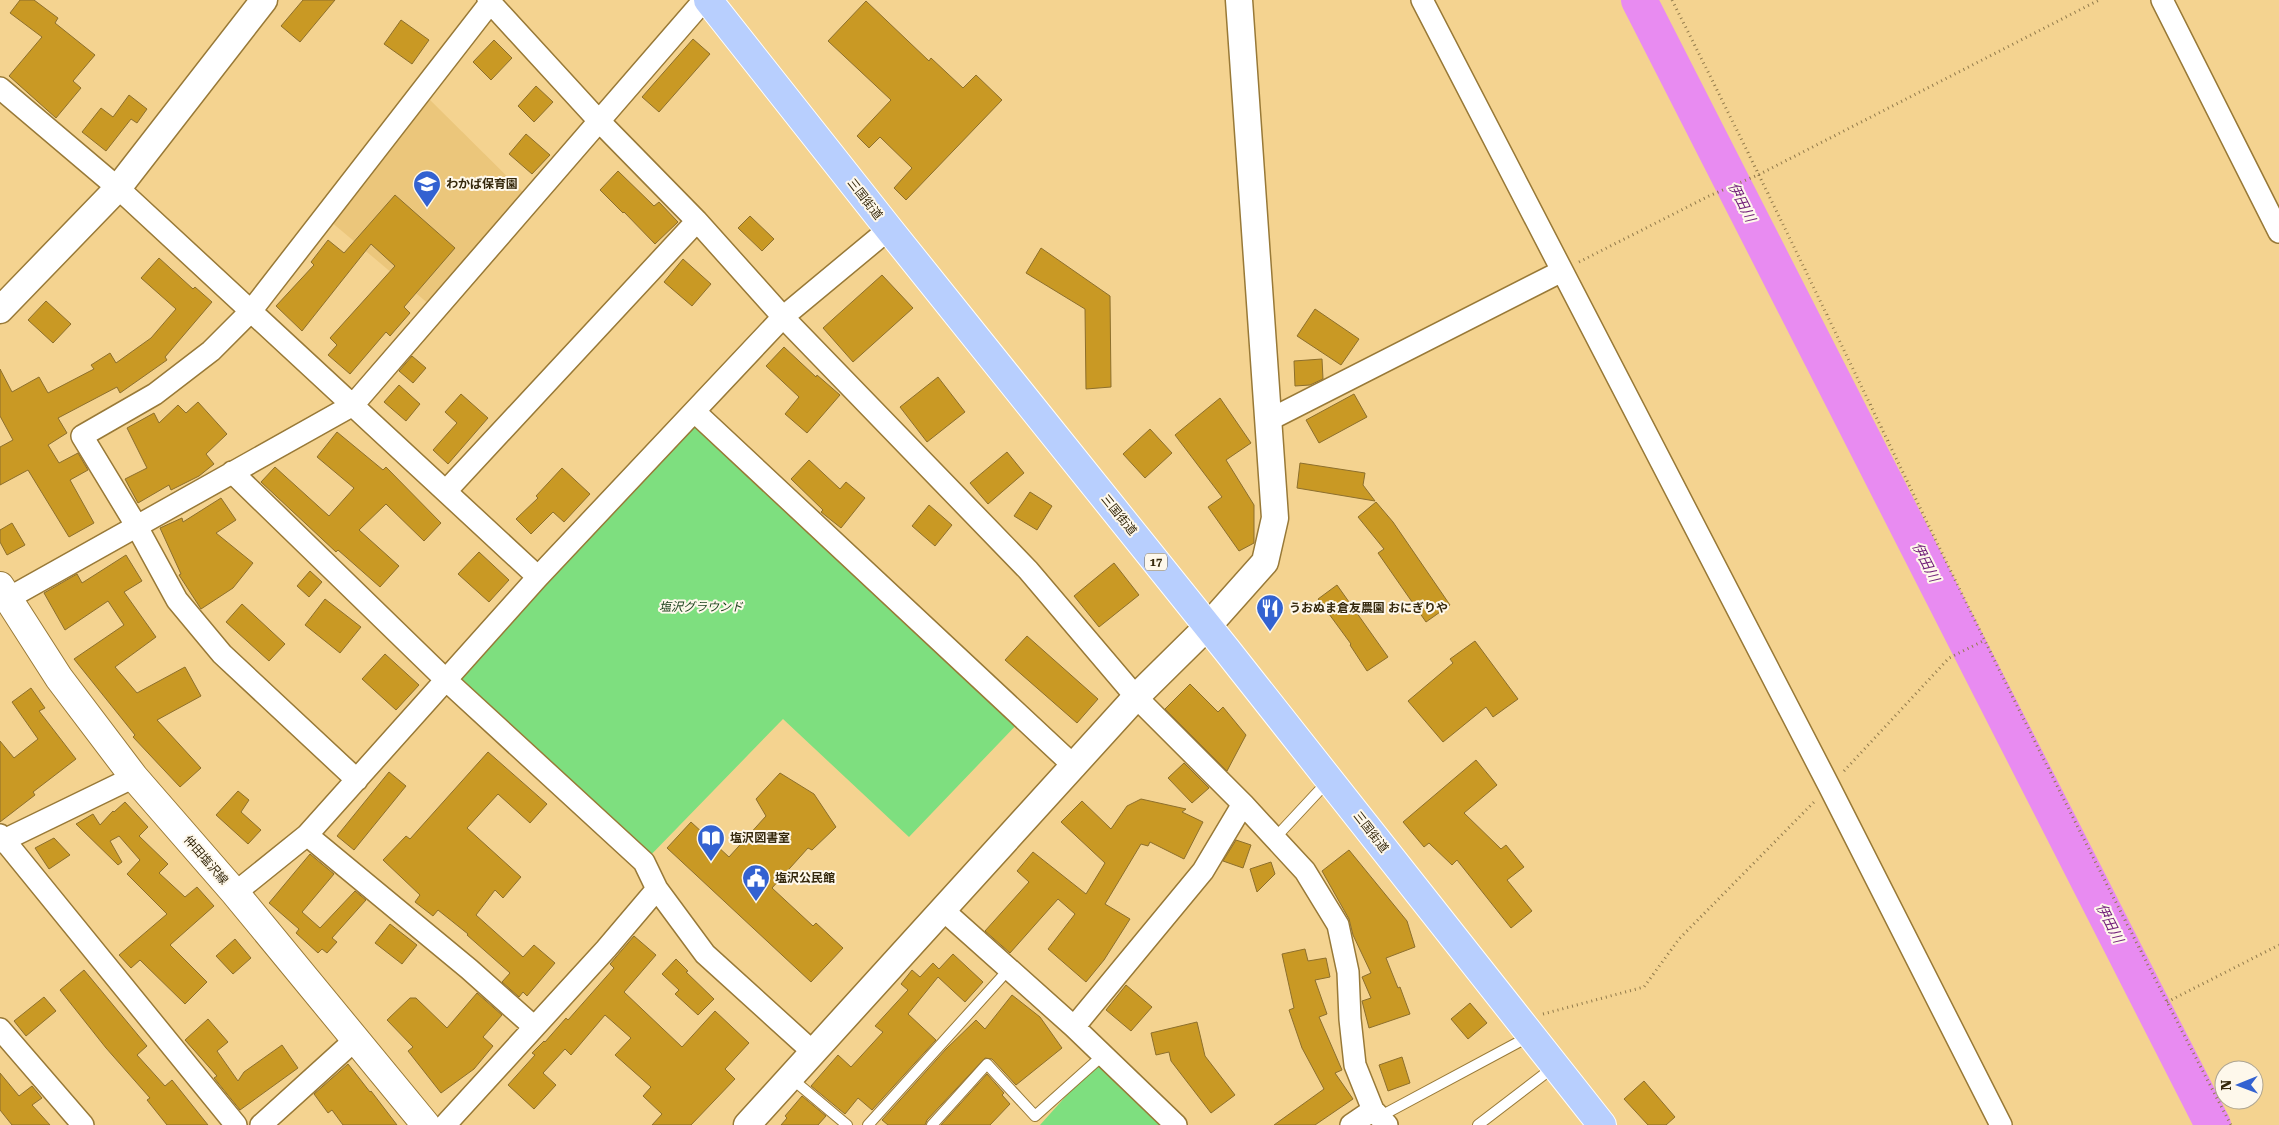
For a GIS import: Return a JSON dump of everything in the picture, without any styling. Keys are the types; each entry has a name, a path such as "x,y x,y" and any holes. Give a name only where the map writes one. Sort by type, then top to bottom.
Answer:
{"highway":[{"name":"三国街道","path":"708,0 1208,626 1602,1125"}],"main road":[{"name":"仲田塩沢線","path":"4,593 59,678 134,777 235,893 426,1125"}],"street":[{"path":"0,310 118,188 264,0"},
{"path":"4,593 136,526 353,405 704,0"},
{"path":"747,1125 1136,697 1208,626 1264,562 1275,518 1239,0"},
{"path":"1422,0 1830,786 2001,1125"},
{"path":"2162,0 2279,232"},
{"path":"357,780 222,654 177,600 136,526 82,436 155,394 211,351 251,311 489,2 599,121 697,221 783,317 1028,570 1136,697 1243,804 1305,871 1338,925 1348,972 1350,1020 1355,1065 1380,1117 1351,1125"},
{"path":"0,88 118,188 538,577"},
{"path":"446,491 697,221"},
{"path":"235,893 307,835 538,577 783,317 889,229"},
{"path":"1269,420 1562,271"},
{"path":"695,412 1074,767"},
{"path":"232,472 446,680 644,862 656,889 705,954 813,1052"},
{"path":"134,777 1,839 236,1125"},
{"path":"1074,1027 1203,871 1243,804"},
{"path":"307,835 469,969 533,1026"},
{"path":"445,1125 533,1026 606,949 656,889"},
{"path":"943,910 1074,1027 1102,1056 1176,1125"},
{"path":"0,1029 83,1125"},
{"path":"261,1125 356,1039"}],"lane":[{"path":"1275,838 1329,780"},
{"path":"868,1125 1009,969"},
{"path":"1380,1117 1525,1028"},
{"path":"932,1125 987,1064 1035,1116 1102,1056"},
{"path":"1478,1125 1556,1065"},
{"path":"790,1077 847,1125"}],"path":[{"path":"1672,0 1760,174 1985,640 2231,1125"},
{"path":"1562,271 1709,196 1760,174 2098,0"},
{"path":"1525,1028 1644,987 1678,939 1830,786 1949,658 1985,640"},
{"path":"2167,1002 2279,945"}],"shaded area":[{"name":"わかば保育園","path":"421,91 531,200 436,310 324,216"}],"green space":[{"name":"塩沢グラウンド","path":"695,412 1023,718 909,837 783,719 644,862 446,680"},
{"path":"1102,1056 1176,1125 1040,1125"}],"building":[{"path":"20,0 34,0 58,18 55,23 95,55 73,81 81,88 56,118 9,76 42,37 10,13"},
{"path":"303,0 335,0 300,42 281,26"},
{"path":"866,1 929,61 931,58 963,88 976,75 1002,100 906,200 894,188 912,168 880,137 869,148 857,136 891,100 828,41"},
{"path":"401,20 429,40 412,64 384,44"},
{"path":"693,39 710,54 659,112 642,97"},
{"path":"494,40 512,58 491,80 473,62"},
{"path":"536,86 553,102 534,122 518,106"},
{"path":"129,95 147,109 137,123 131,119 106,151 82,132 101,108 113,117"},
{"path":"526,134 550,155 532,174 509,154"},
{"path":"618,171 654,206 659,202 678,222 655,244 600,190"},
{"path":"395,195 455,248 404,307 410,313 390,336 386,332 350,374 328,355 337,345 330,338 395,266 371,244 302,331 276,306 314,265 311,262 328,240 344,253"},
{"path":"750,216 774,239 762,251 738,228"},
{"path":"1041,248 1110,296 1111,387 1086,389 1085,309 1026,273"},
{"path":"159,258 193,289 195,287 212,302 165,357 167,360 120,393 117,387 58,418 67,433 48,445 59,463 78,453 88,470 70,480 94,523 69,537 28,470 0,485 0,447 13,440 0,416 0,369 12,392 39,377 48,393 94,369 91,365 110,353 116,363 151,338 176,309 141,278"},
{"path":"683,259 711,284 692,306 664,282"},
{"path":"882,275 913,308 853,362 823,328"},
{"path":"46,301 71,324 53,343 28,320"},
{"path":"1315,309 1359,339 1341,365 1297,336"},
{"path":"784,347 816,377 817,375 840,395 807,433 785,414 799,397 766,366"},
{"path":"412,356 426,368 413,383 399,371"},
{"path":"1322,359 1323,379 1310,385 1295,386 1294,361"},
{"path":"938,377 965,412 927,442 900,407"},
{"path":"399,385 420,404 406,421 384,402"},
{"path":"461,394 488,418 448,464 433,450 457,423 445,412"},
{"path":"1354,394 1367,417 1319,443 1306,420"},
{"path":"1220,398 1251,443 1226,460 1254,505 1254,543 1239,551 1208,507 1222,497 1175,435"},
{"path":"198,402 227,434 206,454 214,464 199,476 171,490 169,485 138,503 125,479 147,468 127,428 154,413 159,423 178,405 186,413"},
{"path":"1150,429 1172,453 1145,478 1123,454"},
{"path":"337,432 383,470 386,467 441,523 424,541 386,504 359,530 399,566 380,587 338,550 336,552 261,482 275,467 329,516 354,488 317,457"},
{"path":"1007,452 1024,473 988,504 970,483"},
{"path":"809,460 840,489 846,482 865,498 841,528 821,512 823,510 791,479"},
{"path":"1300,463 1365,473 1363,485 1375,501 1297,488"},
{"path":"562,468 590,494 564,522 553,512 531,534 516,519 538,498 536,496"},
{"path":"1030,492 1052,506 1037,530 1014,516"},
{"path":"221,498 236,520 216,533 253,563 233,588 201,609 179,575 181,574 160,528 182,518 183,522"},
{"path":"1376,502 1393,522 1450,605 1426,622 1378,553 1384,549 1358,517"},
{"path":"929,505 952,525 935,546 912,526"},
{"path":"12,523 25,545 7,555 0,542 0,530"},
{"path":"479,552 509,580 489,602 458,574"},
{"path":"126,555 142,581 124,592 156,637 115,667 137,693 185,667 201,696 157,720 201,768 180,787 133,737 135,735 74,659 124,625 108,601 65,630 44,593 77,574 82,583"},
{"path":"1114,563 1139,595 1099,627 1074,596"},
{"path":"310,571 322,582 309,597 297,586"},
{"path":"1337,585 1388,657 1367,671 1351,644 1318,599"},
{"path":"325,599 361,627 340,653 305,625"},
{"path":"242,604 285,644 269,661 226,622"},
{"path":"1027,636 1098,699 1077,723 1005,660"},
{"path":"1475,641 1518,699 1493,717 1486,707 1443,742 1408,701 1453,663 1450,659"},
{"path":"385,654 419,685 396,710 362,679"},
{"path":"1190,684 1218,712 1223,707 1246,735 1227,771 1165,709"},
{"path":"31,688 45,708 39,711 76,759 33,792 35,795 0,822 0,741 14,758 38,739 12,702"},
{"path":"488,752 547,804 530,823 498,794 467,828 521,877 503,898 495,890 476,915 523,957 534,945 555,963 527,996 523,992 519,997 502,982 510,973 468,934 438,910 433,916 415,902 420,895 383,860 406,836 410,839"},
{"path":"1476,760 1497,785 1464,813 1501,849 1506,845 1524,867 1507,880 1532,911 1511,928 1457,860 1452,865 1429,843 1424,847 1403,822"},
{"path":"1184,763 1209,788 1192,803 1168,778"},
{"path":"389,772 406,786 354,850 337,836"},
{"name":"塩沢公民館","path":"780,773 814,794 836,827 812,850 808,848 772,888 813,926 816,923 843,948 811,982 667,848 691,822 729,857 766,816 756,799"},
{"path":"238,791 249,800 241,812 261,830 248,844 216,815"},
{"path":"1141,799 1186,809 1182,812 1203,822 1184,859 1150,842 1148,846 1141,844 1105,904 1130,919 1104,960 1086,982 1048,949 1075,914 1058,899 1010,953 985,931 1029,882 1017,871 1033,852 1086,894 1105,863 1061,822 1082,801 1111,829 1127,806"},
{"path":"125,802 148,827 139,836 168,864 159,873 185,897 197,887 214,906 170,945 207,982 185,1004 140,960 131,968 119,955 167,914 127,874 140,860 119,836 110,841 122,862 118,865 76,824 93,814 100,825 113,811"},
{"path":"54,838 70,855 49,869 35,848"},
{"path":"1236,840 1251,845 1243,868 1223,861"},
{"path":"1349,850 1407,921 1415,947 1386,958 1410,1014 1369,1028 1362,1001 1371,998 1362,977 1371,973 1353,935 1349,919 1322,871"},
{"path":"310,854 334,874 302,912 320,928 355,891 366,900 332,938 337,942 327,953 322,949 318,953 296,933 299,929 269,903"},
{"path":"1271,862 1275,874 1257,892 1250,869"},
{"path":"390,924 417,945 402,964 375,943"},
{"path":"634,936 656,955 624,992 682,1047 715,1011 749,1043 725,1069 735,1079 691,1125 652,1125 662,1114 643,1096 651,1087 615,1055 631,1038 605,1015 571,1055 565,1049 543,1073 556,1085 534,1109 508,1085 535,1055 532,1053 545,1042 566,1018 568,1020 614,968 610,964"},
{"path":"235,939 251,958 233,974 216,956"},
{"path":"1305,949 1308,961 1326,958 1330,977 1315,980 1327,1014 1319,1017 1342,1070 1335,1073 1353,1099 1315,1125 1274,1125 1324,1089 1302,1048 1289,1010 1294,1008 1282,954"},
{"path":"953,954 983,982 965,1002 938,977 908,1014 936,1040 872,1110 858,1098 845,1114 811,1086 838,1055 851,1067 883,1032 875,1026 908,990 901,984 912,970 920,977 933,963 939,969"},
{"path":"676,959 688,971 686,972 714,999 698,1015 675,994 679,990 662,974"},
{"path":"84,970 147,1046 137,1055 165,1086 172,1080 208,1125 167,1125 147,1100 150,1098 106,1048 60,990"},
{"path":"1126,985 1152,1007 1131,1031 1106,1010"},
{"path":"477,993 502,1015 483,1037 493,1046 474,1069 441,1093 408,1051 413,1047 387,1020 410,998 416,998 447,1028"},
{"path":"1012,995 1040,1017 1062,1048 1016,1085 992,1059 985,1058 927,1120 925,1125 888,1125 882,1120 946,1049 976,1020 985,1029"},
{"path":"44,997 56,1011 26,1036 14,1021"},
{"path":"1470,1003 1487,1023 1468,1039 1451,1019"},
{"path":"208,1019 228,1042 217,1051 238,1081 244,1072 282,1045 298,1068 240,1110 214,1078 217,1076 185,1040"},
{"path":"1197,1022 1205,1056 1235,1095 1211,1113 1171,1061 1169,1052 1156,1055 1151,1033"},
{"path":"1402,1057 1410,1083 1388,1091 1379,1065"},
{"path":"348,1064 397,1125 343,1125 332,1110 328,1113 314,1094"},
{"path":"0,1073 19,1096 32,1086 42,1098 32,1105 50,1125 12,1125 0,1110"},
{"path":"987,1074 1004,1093 1002,1095 1010,1104 990,1125 941,1125"},
{"path":"1644,1081 1675,1117 1666,1125 1648,1125 1624,1099"},
{"path":"802,1096 826,1116 818,1125 781,1125 787,1118 785,1116"}],"waterway":[{"name":"伊田川","path":"1639,0 2213,1125"}],"place":[{"name":"わかば保育園","path":"427,208"},
{"name":"うおぬま倉友農園 おにぎりや","path":"1270,632"},
{"name":"塩沢図書室","path":"711,862"},
{"name":"塩沢公民館","path":"756,902"}]}
